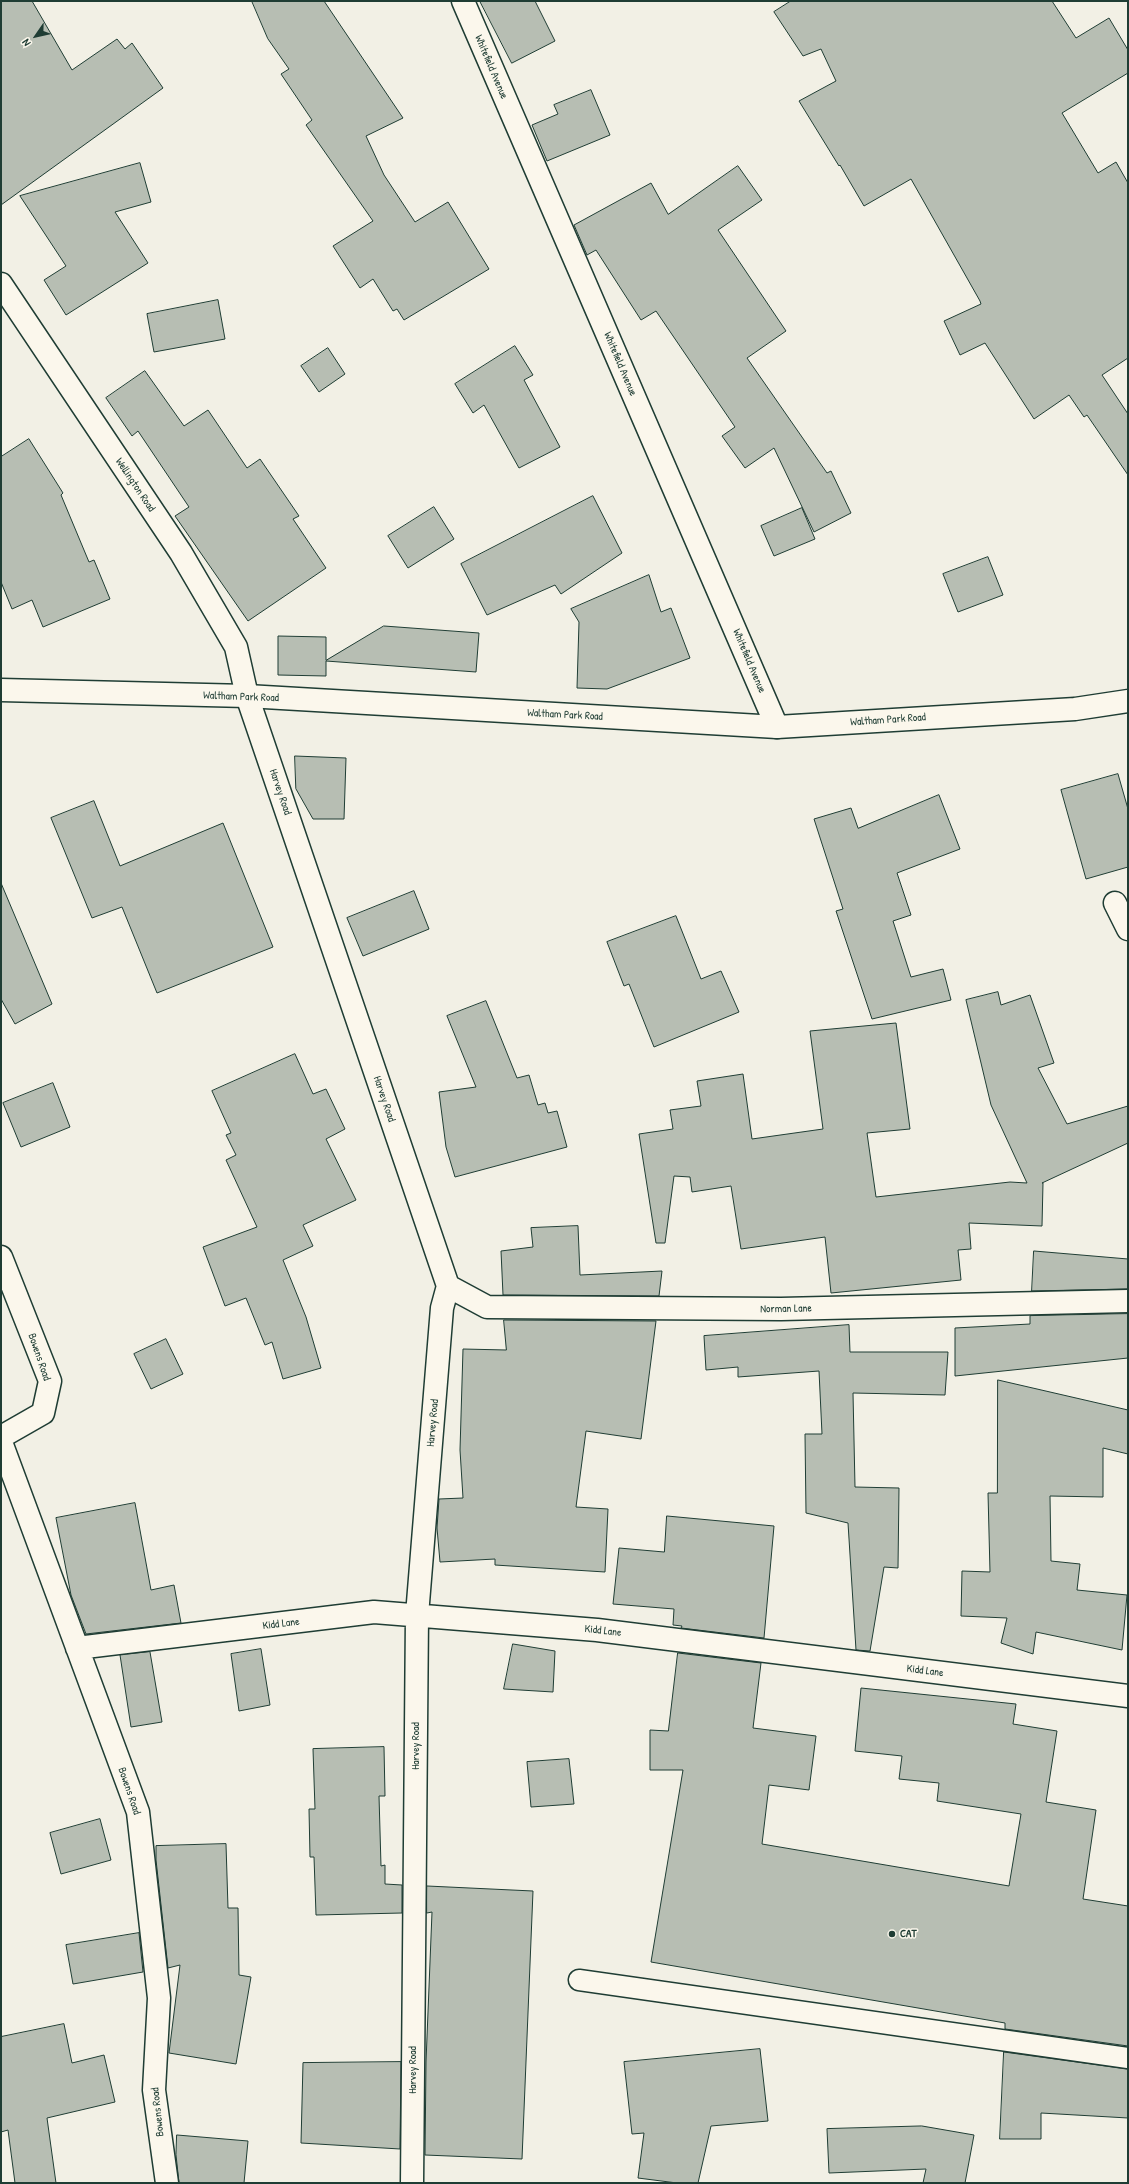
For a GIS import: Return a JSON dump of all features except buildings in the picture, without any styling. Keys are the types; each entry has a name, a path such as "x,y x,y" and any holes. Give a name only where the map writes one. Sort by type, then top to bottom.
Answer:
{"street":[{"name":"Whitefield Avenue","path":"463,1 777,727"},
{"name":"Wellington Road","path":"1,284 181,553 236,647 247,696"},
{"name":"Waltham Park Road","path":"1,690 247,696 777,727 1075,708 1128,701"},
{"name":"Harvey Road","path":"247,696 448,1286 442,1308 417,1615 412,2183"},
{"path":"1115,903 1128,929"},
{"name":"Bowens Road","path":"1,1257 50,1381 43,1413 1,1437"},
{"name":"Norman Lane","path":"448,1286 487,1307 781,1309 1128,1301"},
{"name":"Bowens Road","path":"1,1442 138,1812 159,1998 154,2090 167,2183"},
{"name":"Kidd Lane","path":"77,1648 374,1612 598,1630 1128,1696"}],"lane":[{"path":"579,1980 1128,2058"}],"place":[{"name":"CAT","path":"892,1934"}]}
